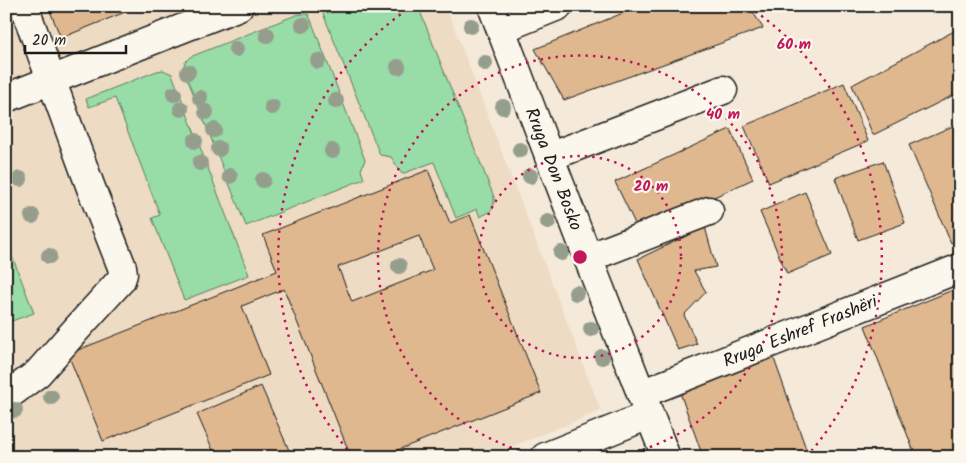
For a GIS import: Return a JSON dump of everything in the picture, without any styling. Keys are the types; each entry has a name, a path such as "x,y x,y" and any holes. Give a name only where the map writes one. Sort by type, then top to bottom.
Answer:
{"street":[{"path":"6,396 38,373 121,280 123,274 24,6"},
{"path":"6,98 239,6"},
{"path":"497,18 558,6"},
{"name":"Rruga Don Bosko","path":"497,18 666,457"},
{"path":"549,157 723,90"},
{"path":"588,258 709,211"},
{"name":"Rruga Eshref Frashëri","path":"645,405 960,268"},
{"path":"544,457 645,405"}],"shaded area":[{"path":"6,6 446,6 601,411 486,457 6,457"}],"green space":[{"path":"320,6 418,6 494,197 494,205 490,212 480,217 477,209 456,218 434,162 402,174 391,157 380,155"},
{"path":"302,14 308,14 311,20 365,160 361,170 364,179 246,226 183,68 185,62 190,57"},
{"path":"163,70 172,74 249,275 184,300 152,218 160,215 115,98 89,107 86,99"},
{"path":"6,240 34,313 6,323"}],"building":[{"path":"48,6 140,6 61,38"},
{"path":"640,6 749,6 763,28 564,100 535,49"},
{"path":"960,28 960,92 873,135 852,85"},
{"path":"6,51 11,65 6,67"},
{"path":"844,83 868,141 769,183 744,126"},
{"path":"960,123 960,239 951,243 909,145"},
{"path":"730,129 753,179 639,232 615,182"},
{"path":"883,161 905,223 858,240 835,178"},
{"path":"428,170 450,223 470,215 541,393 380,457 351,457 284,289 242,306 269,375 103,441 68,354 277,271 263,235","holes":["419,236 433,270 352,302 338,267"]},
{"path":"805,192 832,255 787,274 760,212"},
{"path":"705,227 716,267 694,271 706,292 684,315 697,344 678,350 638,259"},
{"path":"960,287 960,457 916,457 865,326"},
{"path":"773,356 809,457 703,457 679,390"},
{"path":"261,386 292,457 216,457 197,414"},
{"path":"164,451 166,457 149,457"}]}
